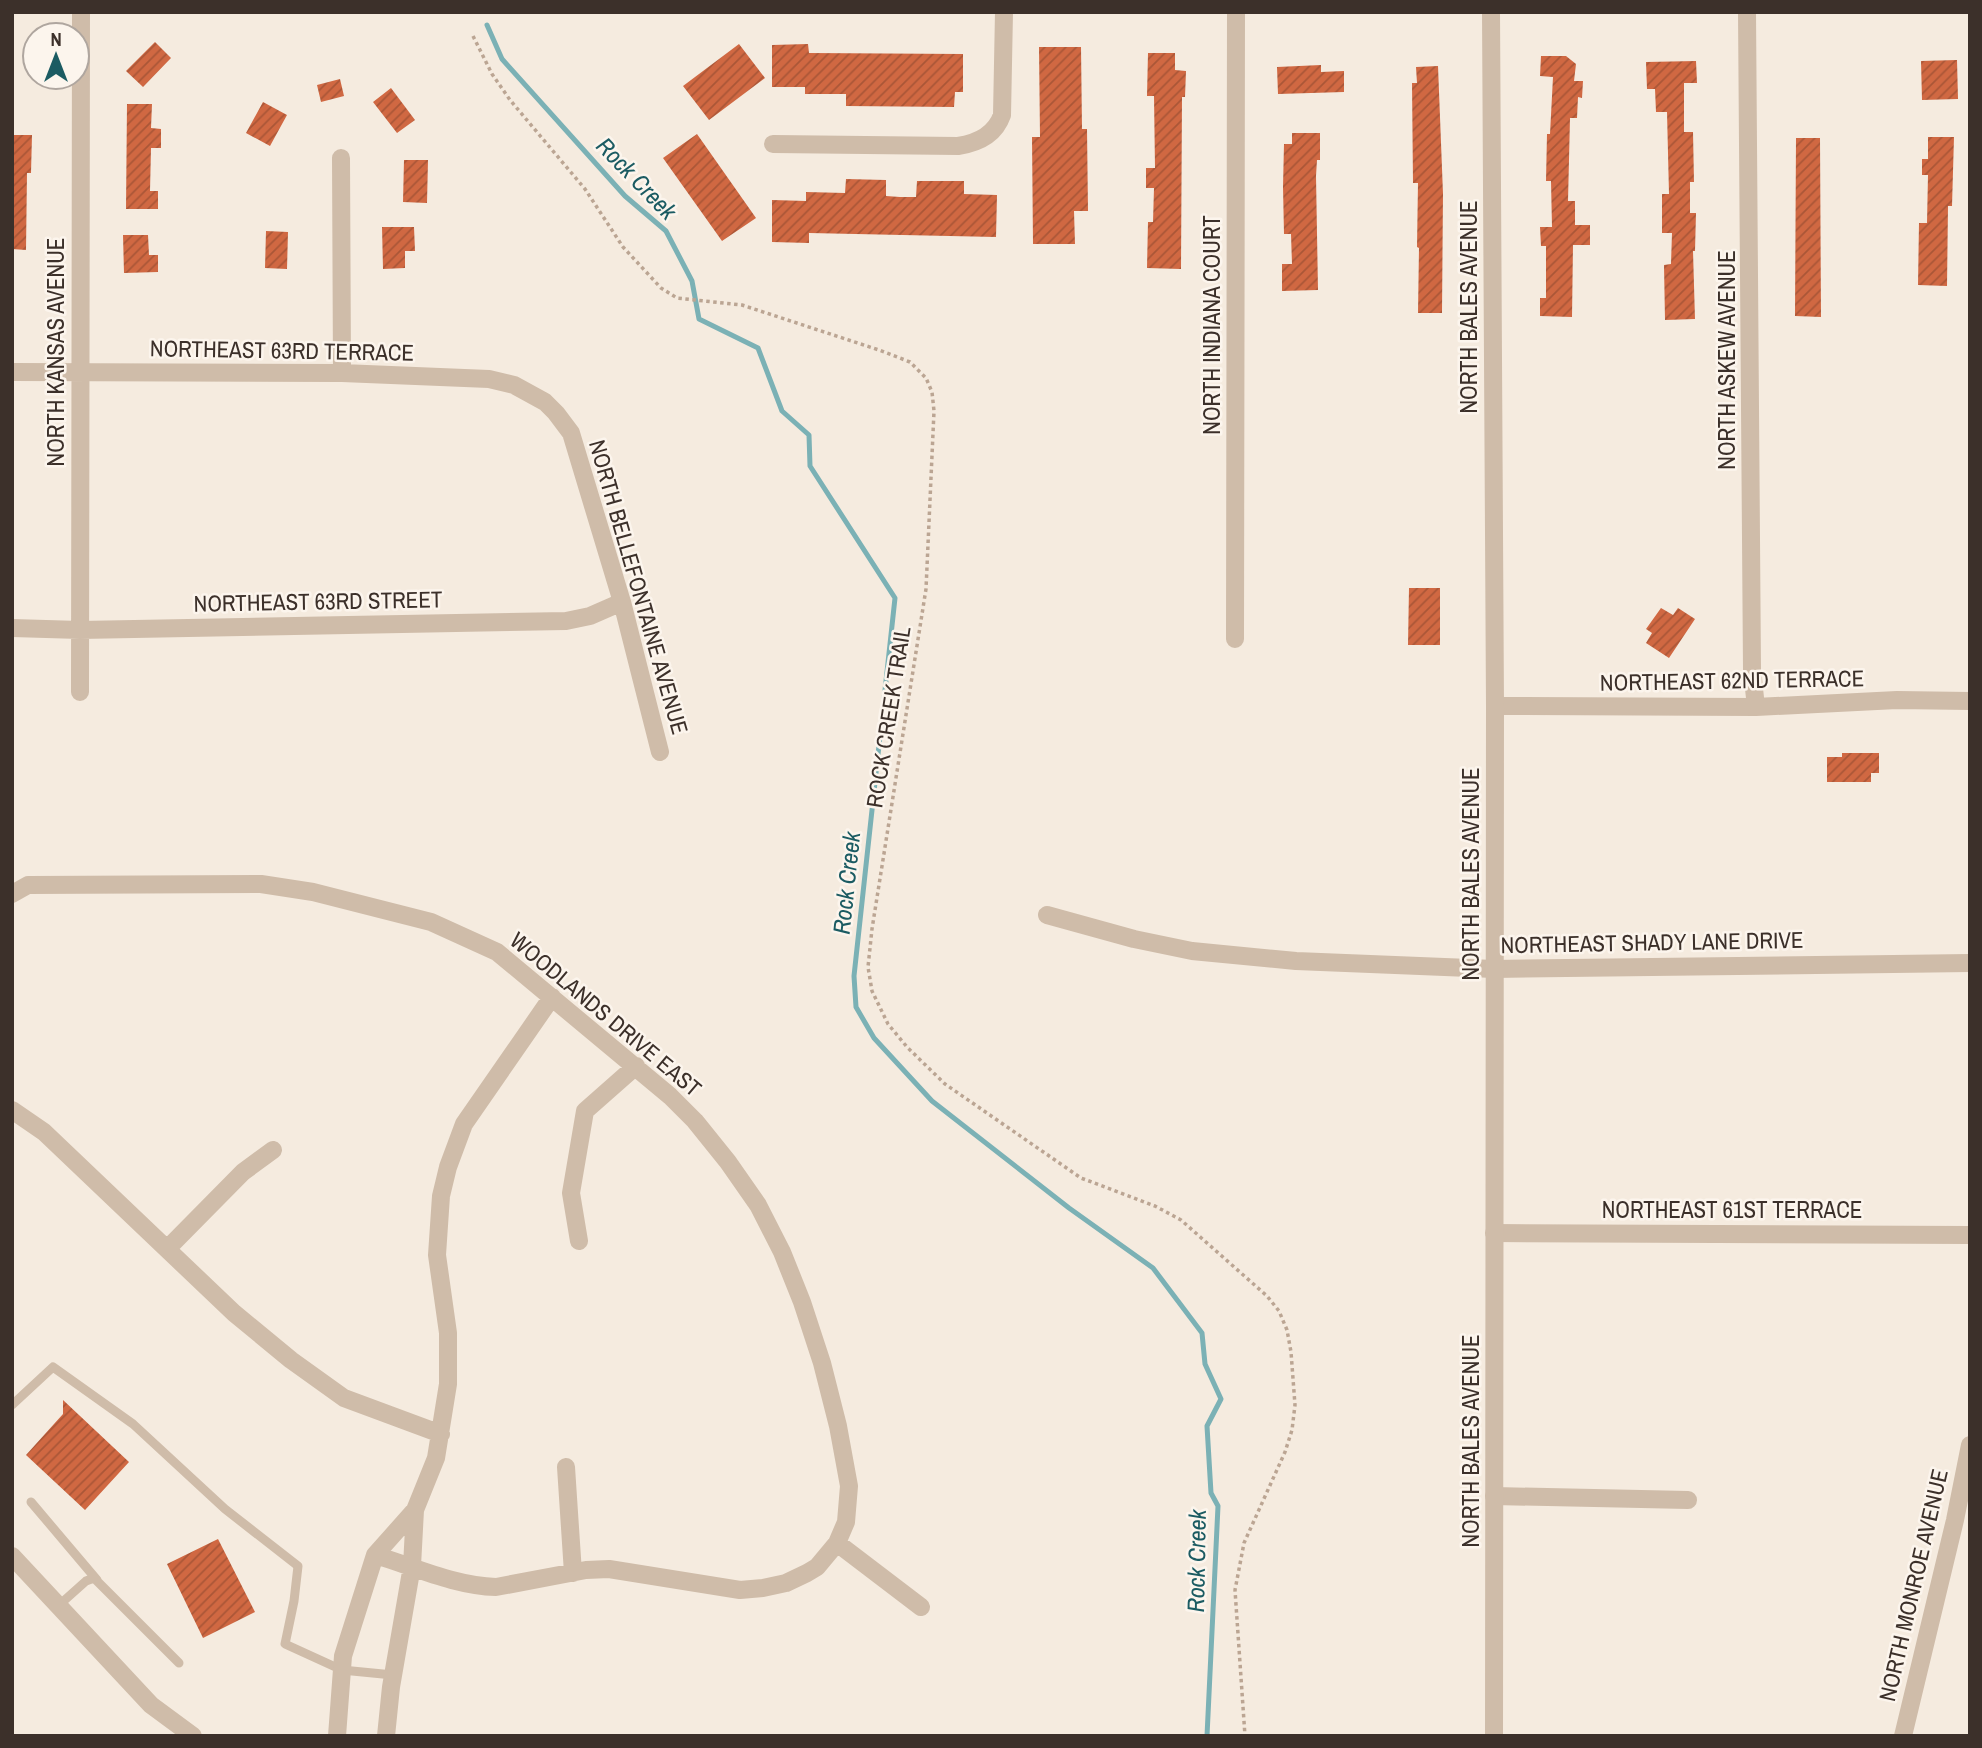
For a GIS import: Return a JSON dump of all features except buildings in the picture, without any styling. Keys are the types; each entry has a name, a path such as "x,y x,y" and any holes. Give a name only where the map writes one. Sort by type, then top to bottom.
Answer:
{"street":[{"name":"NORTH KANSAS AVENUE","path":"80,692 81,12"},
{"path":"773,144 958,146 985,138 997,126 1002,116 1004,12"},
{"name":"NORTH INDIANA COURT","path":"1235,639 1236,12"},
{"name":"NORTH BALES AVENUE","path":"1491,12 1495,706 1494,1736"},
{"name":"NORTH ASKEW AVENUE","path":"1748,12 1752,670 1756,707"},
{"path":"341,158 342,373"},
{"name":"NORTHEAST 63RD TERRACE","path":"12,372 342,373 502,381 526,390 545,402"},
{"name":"NORTH BELLEFONTAINE AVENUE","path":"545,402 571,433 622,602 660,752"},
{"name":"NORTHEAST 63RD STREET","path":"12,628 80,630 566,621 590,616 622,602"},
{"name":"NORTHEAST 62ND TERRACE","path":"1495,706 1756,707 1897,700 1970,701"},
{"name":"WOODLANDS DRIVE EAST","path":"12,894 28,885 261,884 313,892 431,922 497,952 636,1066 695,1121 729,1162 758,1205 782,1252 822,1363 838,1426 849,1498 846,1522 837,1544 817,1567 786,1583 740,1590 609,1569 484,1587 459,1582 375,1555"},
{"name":"NORTHEAST SHADY LANE DRIVE","path":"1047,915 1134,939 1192,951 1251,958 1494,969 1970,963"},
{"path":"386,1736 393,1675 412,1566 415,1510 436,1458 450,1365 437,1255 438,1227 448,1167 464,1124 552,998"},
{"path":"579,1241 571,1193 585,1111 636,1066"},
{"path":"12,1110 44,1132 233,1313 291,1360 344,1398 441,1434"},
{"path":"167,1249 243,1172 273,1150"},
{"name":"NORTHEAST 61ST TERRACE","path":"1494,1233 1970,1235"},
{"name":"NORTH MONROE AVENUE","path":"1903,1736 1955,1520 1970,1445"},
{"path":"566,1466 573,1573"},
{"path":"1494,1496 1688,1500"},
{"path":"337,1736 343,1656 375,1555 415,1510"},
{"path":"837,1544 921,1607"},
{"path":"12,1556 151,1705 193,1736"}],"lane":[{"path":"12,1405 52,1367 133,1424 225,1509 299,1566 285,1644 342,1670 393,1675"},
{"path":"31,1502 97,1580 179,1663"},
{"path":"58,1606 86,1581 94,1578 97,1580"}],"path":[{"name":"ROCK CREEK TRAIL","path":"473,36 492,74 504,91 585,189 623,247 661,288 677,298 716,301 754,309 879,350 910,362 926,378 932,392 933,451 926,589 874,915 868,967 872,991 888,1024 945,1084 1081,1178 1155,1206 1181,1220 1267,1296 1279,1311 1287,1330 1295,1405 1292,1430 1285,1452 1244,1543 1235,1590 1245,1736"}],"waterway":[{"name":"Rock Creek","path":"487,25 502,59 625,196 666,231 692,281 699,319 758,348 782,411 809,435 810,466 895,598 854,976 856,1007 874,1038 932,1101 1069,1208 1153,1268 1202,1333 1205,1364 1221,1399 1207,1426 1211,1493 1218,1506 1207,1736"}]}
